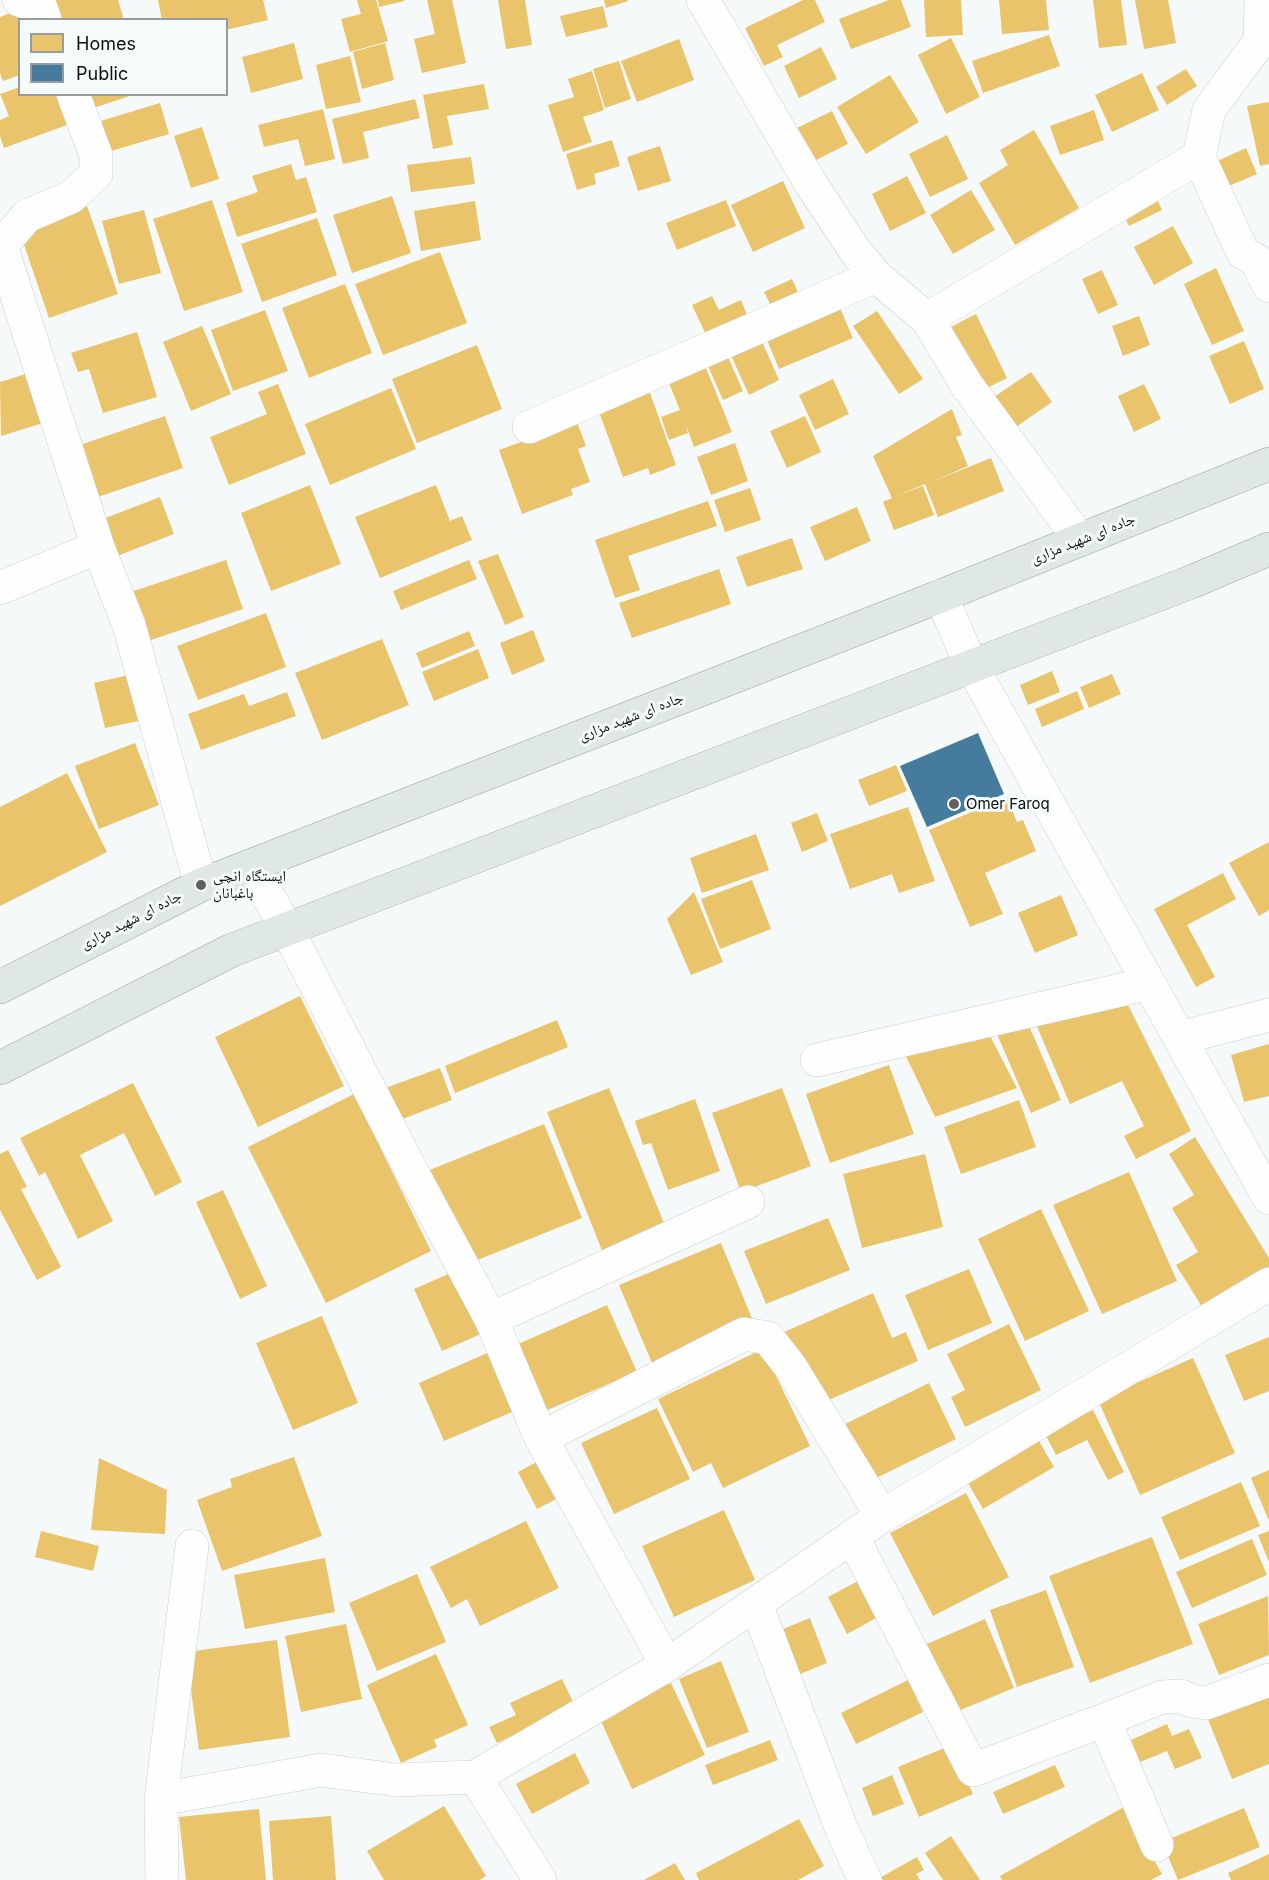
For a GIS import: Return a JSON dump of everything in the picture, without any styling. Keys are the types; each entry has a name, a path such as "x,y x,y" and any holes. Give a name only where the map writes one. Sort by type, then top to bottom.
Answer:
{"main road":[{"name":"جاده ای شهید مزاری","path":"0,987 201,885 941,596 1269,464"},
{"path":"0,1068 230,951 1191,582 1269,549"}],"street":[{"path":"19,0 41,8 44,18"},
{"path":"703,0 811,184 856,252 876,276 927,319 966,384 1080,540"},
{"path":"1261,0 1260,40 1209,110 1199,157 1243,253 1256,260 1269,286"},
{"path":"74,96 96,155 96,174 71,197 27,216 1,246 98,547 129,625 201,885"},
{"path":"927,319 1199,157"},
{"path":"529,427 876,276"},
{"path":"0,588 98,547"},
{"path":"941,596 971,666 1269,1198"},
{"path":"251,866 287,929 411,1170 491,1318 541,1437 667,1665"},
{"path":"817,1060 1148,984"},
{"path":"1180,1038 1269,1015"},
{"path":"491,1318 748,1202"},
{"path":"161,1799 321,1770 396,1780 475,1777 667,1665 882,1516 1269,1284"},
{"path":"541,1437 744,1334 768,1338 790,1366 882,1516"},
{"path":"853,1538 973,1770 1162,1697 1181,1696 1192,1701 1206,1703 1269,1680"},
{"path":"162,1880 161,1799 192,1546"},
{"path":"756,1604 842,1830 865,1880"},
{"path":"1104,1720 1157,1845"},
{"path":"475,1777 540,1880"}],"building: Homes":[{"path":"53,0 118,0 123,18 58,18"},
{"path":"158,0 263,0 268,20 228,30 228,18 162,18"},
{"path":"357,0 376,0 388,41 350,52 341,19 361,14"},
{"path":"378,0 404,0 404,1 379,7"},
{"path":"427,0 452,0 466,63 422,73 414,39 435,34"},
{"path":"498,0 525,0 532,45 506,49"},
{"path":"604,0 628,0 628,1 606,8"},
{"path":"803,0 815,0 825,22 777,45 783,57 764,66 745,28"},
{"path":"889,0 901,0 911,27 851,49 839,19"},
{"path":"924,0 961,0 963,35 926,37"},
{"path":"999,0 1046,0 1049,30 1002,34"},
{"path":"1093,0 1121,0 1127,45 1099,48"},
{"path":"1135,0 1168,0 1176,43 1144,49"},
{"path":"603,6 608,27 566,37 560,16"},
{"path":"21,9 24,18 18,18 18,76 3,81 0,73 0,17"},
{"path":"1049,35 1060,66 983,93 972,61"},
{"path":"951,38 980,97 946,114 918,55"},
{"path":"679,39 694,80 637,102 621,61"},
{"path":"294,43 303,79 251,93 242,57"},
{"path":"385,43 394,80 362,89 353,52"},
{"path":"821,47 837,79 799,98 784,66"},
{"path":"350,56 361,102 326,109 316,65"},
{"path":"619,61 631,99 605,108 593,69"},
{"path":"1186,69 1197,86 1167,105 1156,87"},
{"path":"592,71 604,110 583,117 592,142 563,152 548,105 574,97 568,79"},
{"path":"1142,73 1159,110 1112,132 1095,95"},
{"path":"890,75 919,122 866,154 837,107"},
{"path":"484,84 489,109 447,116 453,145 433,149 423,95"},
{"path":"18,88 18,96 57,96 67,125 4,148 0,136 0,120 9,116 0,94"},
{"path":"80,96 130,96 84,111"},
{"path":"415,99 420,118 363,132 369,158 343,164 332,119"},
{"path":"1269,102 1269,164 1260,166 1247,106"},
{"path":"160,103 169,134 101,154 91,124"},
{"path":"323,109 335,159 305,166 298,139 264,147 258,125"},
{"path":"1094,110 1104,140 1060,155 1050,126"},
{"path":"832,111 848,144 810,163 793,130"},
{"path":"202,127 219,179 191,188 174,136"},
{"path":"1034,130 1079,208 1015,245 979,183 1008,165 1000,150"},
{"path":"947,135 968,179 930,197 909,154"},
{"path":"612,140 620,166 594,174 596,184 577,190 566,154"},
{"path":"660,146 671,181 638,191 627,157"},
{"path":"1246,148 1257,174 1224,188 1213,163"},
{"path":"471,157 475,184 411,192 407,165"},
{"path":"291,164 296,180 306,177 317,212 237,237 226,203 258,192 252,176"},
{"path":"907,176 926,213 890,231 872,194"},
{"path":"783,181 805,228 753,252 731,205"},
{"path":"971,190 995,230 953,254 930,215"},
{"path":"1155,195 1162,210 1129,226 1122,211"},
{"path":"392,196 411,253 352,273 333,215"},
{"path":"212,200 243,292 184,311 153,219"},
{"path":"726,200 736,226 677,250 666,223"},
{"path":"475,201 481,240 421,251 414,211"},
{"path":"87,206 118,294 49,318 19,230"},
{"path":"144,210 161,273 119,284 102,221"},
{"path":"317,218 337,275 262,302 241,244"},
{"path":"1173,226 1193,263 1154,285 1134,247"},
{"path":"440,252 467,323 383,355 355,284"},
{"path":"1216,268 1244,331 1212,345 1184,284"},
{"path":"1102,270 1118,305 1098,314 1082,279"},
{"path":"792,279 801,299 774,312 764,292"},
{"path":"345,284 372,353 309,378 282,308"},
{"path":"712,296 719,310 741,300 751,324 710,343 692,305"},
{"path":"836,299 853,338 779,369 763,330"},
{"path":"265,310 288,371 233,391 211,330"},
{"path":"877,311 923,379 899,394 853,326"},
{"path":"976,314 1007,378 985,389 949,328"},
{"path":"1139,316 1150,345 1123,356 1112,326"},
{"path":"202,326 231,394 191,411 163,342"},
{"path":"137,332 157,397 103,413 89,369 78,372 71,353"},
{"path":"761,339 779,380 749,395 730,353"},
{"path":"1244,341 1264,389 1230,404 1209,356"},
{"path":"477,345 502,409 417,443 392,379"},
{"path":"728,357 743,391 723,400 708,366"},
{"path":"706,368 732,432 694,447 686,425 688,433 669,440 661,417 680,410 669,383"},
{"path":"1031,372 1052,402 1013,429 991,399"},
{"path":"29,373 43,423 1,436 0,382"},
{"path":"833,379 849,414 815,430 799,395"},
{"path":"278,384 306,454 229,485 210,437 267,414 258,392"},
{"path":"1144,384 1161,419 1134,432 1118,396"},
{"path":"391,388 416,449 330,485 305,424"},
{"path":"650,393 676,465 650,475 648,468 623,477 599,412"},
{"path":"952,409 962,435 956,437 968,466 929,483 991,458 1004,491 938,517 925,484 896,496 923,486 934,515 894,530 883,502 892,498 873,456"},
{"path":"165,416 183,468 95,498 77,446"},
{"path":"805,416 821,452 787,468 770,431"},
{"path":"577,422 586,446 578,449 590,482 571,489 573,495 522,514 499,450"},
{"path":"735,443 748,481 711,495 697,457"},
{"path":"310,485 341,564 271,591 241,513"},
{"path":"436,485 450,521 462,516 472,540 380,578 355,517"},
{"path":"750,488 761,520 725,532 714,500"},
{"path":"160,497 174,534 117,556 103,519"},
{"path":"708,501 717,526 628,556 640,590 615,598 595,540"},
{"path":"857,507 871,541 825,561 810,527"},
{"path":"792,538 803,569 747,587 736,557"},
{"path":"498,554 524,617 505,625 478,561"},
{"path":"226,560 243,609 148,641 131,592"},
{"path":"469,560 477,579 401,610 393,591"},
{"path":"719,569 731,604 632,638 619,603"},
{"path":"266,613 286,667 198,700 177,646"},
{"path":"533,630 545,661 512,675 500,643"},
{"path":"469,631 475,646 422,668 416,653"},
{"path":"382,639 409,705 322,740 295,673"},
{"path":"478,649 489,678 434,701 422,672"},
{"path":"1052,671 1060,692 1028,705 1020,685"},
{"path":"133,674 143,720 105,728 94,683"},
{"path":"1112,674 1121,694 1089,708 1080,687"},
{"path":"1077,691 1084,709 1042,727 1035,709"},
{"path":"287,692 296,716 201,750 188,714 244,694 249,706"},
{"path":"135,743 159,805 99,829 75,766"},
{"path":"896,765 907,791 869,806 858,780"},
{"path":"67,773 107,852 0,906 0,807"},
{"path":"1007,797 1017,822 1023,820 1036,851 985,873 1003,914 970,927 929,830"},
{"path":"908,807 935,881 899,893 892,874 850,889 830,834"},
{"path":"817,813 828,841 802,852 791,823"},
{"path":"756,834 769,870 702,893 690,858"},
{"path":"1269,842 1269,910 1259,916 1229,863"},
{"path":"1223,873 1236,899 1187,925 1215,977 1196,987 1154,909"},
{"path":"752,880 771,929 720,949 701,899"},
{"path":"694,892 723,962 691,975 667,919"},
{"path":"1061,895 1078,935 1035,953 1018,913"},
{"path":"300,996 344,1086 258,1127 215,1037"},
{"path":"1125,999 1191,1131 1136,1159 1124,1136 1144,1126 1122,1081 1070,1104 1035,1022"},
{"path":"557,1020 568,1047 455,1093 445,1066"},
{"path":"1027,1021 1061,1100 1031,1113 997,1034"},
{"path":"988,1032 1017,1088 935,1117 904,1052"},
{"path":"1269,1044 1269,1096 1244,1102 1231,1055"},
{"path":"889,1065 914,1134 830,1163 806,1094"},
{"path":"440,1068 452,1100 392,1123 380,1090"},
{"path":"133,1083 182,1182 155,1196 124,1133 80,1155 113,1221 78,1239 45,1172 39,1176 20,1138"},
{"path":"609,1088 666,1228 603,1253 547,1112"},
{"path":"782,1088 811,1166 741,1192 712,1113"},
{"path":"354,1094 431,1251 326,1303 248,1147"},
{"path":"695,1099 720,1171 668,1190 651,1143 643,1145 635,1121"},
{"path":"1019,1100 1036,1147 961,1174 944,1127"},
{"path":"544,1124 582,1218 465,1265 427,1171"},
{"path":"1195,1137 1269,1258 1269,1271 1204,1310 1176,1265 1198,1252 1172,1208 1194,1195 1169,1154"},
{"path":"8,1150 27,1187 21,1189 61,1267 37,1280 0,1210 0,1154"},
{"path":"925,1154 943,1227 862,1248 843,1174"},
{"path":"1129,1172 1177,1281 1102,1314 1053,1205"},
{"path":"223,1190 267,1286 240,1299 196,1202"},
{"path":"1041,1209 1089,1311 1025,1341 978,1239"},
{"path":"828,1218 850,1270 766,1304 744,1251"},
{"path":"721,1243 753,1321 652,1363 619,1285"},
{"path":"969,1269 992,1323 928,1350 905,1295"},
{"path":"453,1272 481,1334 442,1351 414,1289"},
{"path":"873,1293 892,1338 906,1332 918,1361 815,1406 784,1332"},
{"path":"607,1305 637,1372 538,1414 509,1348"},
{"path":"322,1316 358,1403 293,1430 256,1343"},
{"path":"1009,1324 1041,1390 965,1427 951,1397 965,1390 947,1354"},
{"path":"1269,1337 1269,1391 1244,1401 1225,1355"},
{"path":"763,1349 810,1446 723,1488 711,1463 693,1472 658,1399"},
{"path":"494,1350 519,1409 444,1441 419,1383"},
{"path":"1193,1358 1235,1453 1140,1495 1098,1400"},
{"path":"929,1383 956,1439 870,1481 843,1425"},
{"path":"657,1408 690,1479 614,1514 581,1443"},
{"path":"1093,1410 1124,1472 1108,1480 1087,1440 1056,1455 1045,1434"},
{"path":"1039,1441 1054,1467 983,1509 968,1483"},
{"path":"294,1457 322,1536 222,1571 197,1500 232,1487 230,1479"},
{"path":"99,1458 167,1490 165,1534 91,1530"},
{"path":"544,1458 564,1495 537,1509 518,1472"},
{"path":"1269,1470 1269,1521 1251,1478"},
{"path":"1241,1482 1260,1526 1180,1560 1161,1517"},
{"path":"966,1493 1009,1577 933,1616 890,1533"},
{"path":"724,1510 755,1580 674,1617 642,1546"},
{"path":"526,1521 559,1588 480,1626 467,1599 451,1608 430,1567"},
{"path":"41,1531 99,1546 93,1571 35,1557"},
{"path":"1269,1531 1269,1562 1258,1535"},
{"path":"1152,1537 1193,1644 1090,1683 1049,1576"},
{"path":"1252,1539 1267,1575 1192,1608 1176,1572"},
{"path":"325,1558 335,1612 245,1629 234,1575"},
{"path":"417,1574 446,1642 377,1671 349,1603"},
{"path":"860,1580 880,1616 847,1634 828,1597"},
{"path":"1046,1590 1074,1667 1017,1687 990,1610"},
{"path":"1268,1596 1269,1655 1219,1675 1198,1624"},
{"path":"810,1618 827,1663 800,1674 783,1629"},
{"path":"985,1619 1014,1688 951,1714 922,1646"},
{"path":"346,1624 362,1699 301,1712 285,1636"},
{"path":"277,1640 290,1737 199,1750 186,1652"},
{"path":"436,1654 468,1725 434,1740 437,1747 401,1763 367,1685"},
{"path":"721,1661 749,1732 707,1748 679,1679"},
{"path":"562,1679 575,1706 497,1743 489,1727 516,1715 510,1703"},
{"path":"908,1680 923,1712 856,1744 841,1713"},
{"path":"671,1683 705,1755 632,1789 599,1717"},
{"path":"1269,1692 1269,1764 1232,1779 1207,1717"},
{"path":"1167,1724 1172,1736 1189,1729 1202,1758 1175,1769 1167,1751 1140,1762 1131,1740"},
{"path":"770,1740 778,1760 713,1785 705,1765"},
{"path":"952,1745 973,1794 919,1817 898,1767"},
{"path":"575,1753 590,1783 532,1814 516,1784"},
{"path":"1055,1765 1065,1787 1003,1814 993,1792"},
{"path":"892,1775 904,1804 873,1816 862,1788"},
{"path":"444,1806 486,1876 480,1880 384,1880 367,1851"},
{"path":"1124,1807 1162,1874 1151,1880 1002,1880 1000,1876"},
{"path":"1244,1808 1260,1847 1178,1880 1162,1842"},
{"path":"259,1809 266,1880 186,1880 179,1817"},
{"path":"331,1816 336,1880 273,1880 269,1821"},
{"path":"799,1819 824,1866 798,1880 699,1880 696,1873"},
{"path":"951,1836 980,1880 943,1880 925,1853"},
{"path":"1269,1854 1269,1880 1231,1880 1228,1873"},
{"path":"917,1857 924,1870 916,1874 920,1880 883,1880 881,1877"},
{"path":"675,1863 685,1880 644,1880"}],"building: Public":[{"path":"978,733 1004,794 927,827 900,766"}],"place":[{"name":"Omer Faroq","path":"954,804"},
{"name":"ایستگاه انچی باغبانان","path":"201,885"}]}
